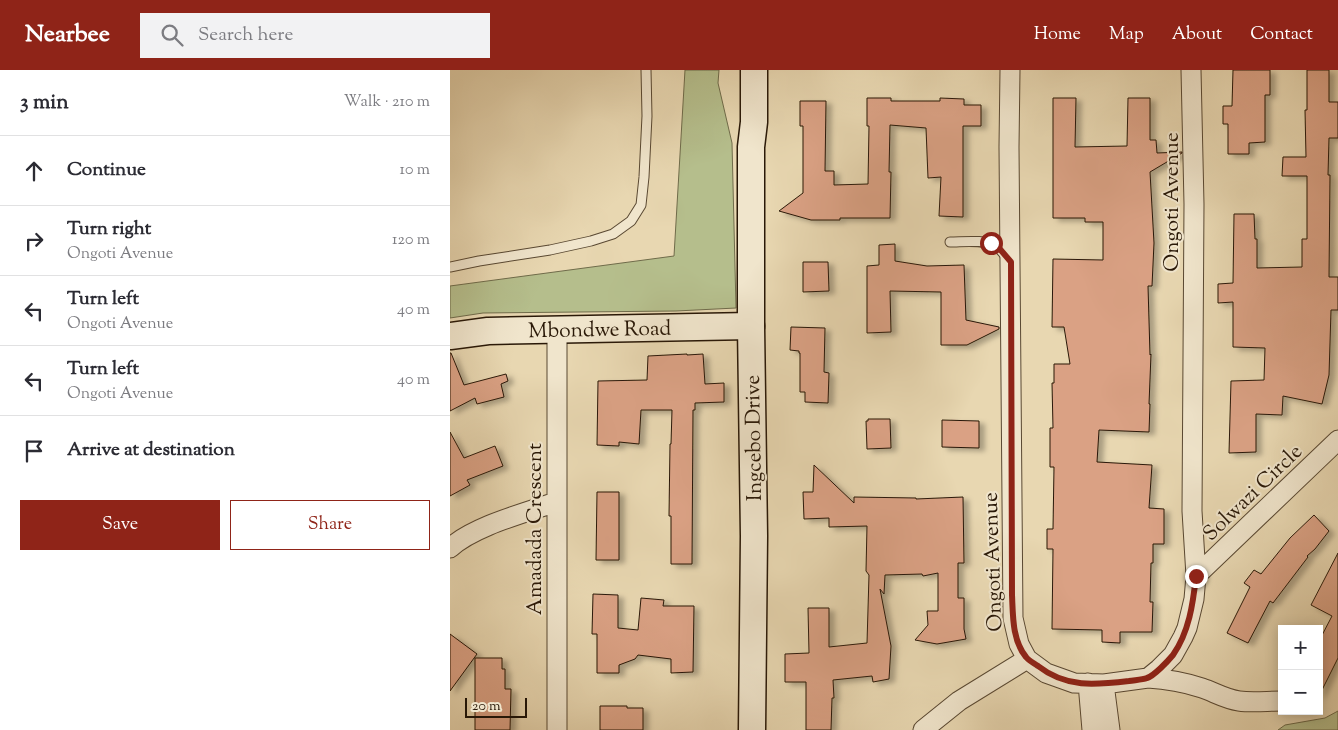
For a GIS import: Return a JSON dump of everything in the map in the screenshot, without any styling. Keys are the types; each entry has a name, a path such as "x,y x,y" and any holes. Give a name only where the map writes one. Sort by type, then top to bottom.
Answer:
{"main road":[{"name":"Ingcebo Drive","path":"740,70 741,104 751,147"},
{"name":"Ingcebo Drive","path":"752,730 754,536 751,147 754,122 754,70"},
{"name":"Mbondwe Road","path":"450,336 488,330 751,326"}],"street":[{"name":"Ongoti Avenue","path":"1010,70 1012,610 1016,635 1022,652 1027,659 1046,673 1063,680 1074,683 1096,684 1148,678 1166,663 1173,655 1187,628 1194,599 1196,576 1192,511 1194,204 1191,70"},
{"name":"Amadada Crescent","path":"556,730 557,329"},
{"name":"Solwazi Circle","path":"1196,576 1338,440"},
{"path":"450,548 456,542 486,527 556,502"},
{"path":"922,730 959,702 1027,659"},
{"path":"1148,678 1188,684 1238,701 1278,701"},
{"path":"1092,730 1096,684"},
{"path":"1096,684 1110,730"}],"lane":[{"path":"450,267 550,250 590,241 613,234 632,221 641,205 644,177 647,116 646,70"},
{"path":"950,242 991,243 999,248 1011,262"}],"green space":[{"path":"685,70 719,70 718,83 732,143 736,308 676,311 483,313 450,318 450,286 674,256"},
{"path":"1338,711 1338,730 1278,730 1285,725 1325,718"}],"building":[{"path":"1233,70 1270,70 1270,95 1265,95 1265,142 1249,143 1249,154 1228,154 1228,124 1223,124 1223,106 1232,106"},
{"path":"1307,70 1329,70 1329,102 1338,102 1338,138 1329,138 1329,277 1338,277 1338,310 1331,310 1329,375 1322,404 1283,396 1282,415 1256,414 1256,452 1229,453 1231,381 1264,380 1265,348 1233,347 1233,302 1218,303 1218,284 1233,283 1234,214 1254,214 1255,239 1257,239 1257,268 1302,267 1302,239 1307,239 1307,176 1282,176 1283,157 1306,157 1305,110 1307,110"},
{"path":"867,98 891,98 891,101 940,101 940,98 964,99 964,105 981,105 981,126 963,126 963,217 939,216 941,177 928,178 926,128 890,125 890,218 811,220 779,211 803,193 803,126 800,126 800,101 826,101 825,171 834,171 834,185 868,184 869,126 867,126"},
{"path":"1053,98 1076,98 1075,147 1127,146 1128,98 1150,98 1150,140 1156,140 1157,153 1182,152 1150,172 1154,243 1152,286 1148,286 1151,354 1149,432 1099,430 1097,462 1152,465 1149,508 1164,509 1164,544 1153,544 1153,563 1151,563 1150,602 1153,602 1152,632 1120,632 1120,643 1102,642 1102,630 1052,629 1053,549 1047,549 1047,529 1053,529 1054,467 1050,467 1050,428 1053,428 1052,383 1054,383 1054,364 1070,364 1064,327 1052,327 1053,259 1103,260 1103,222 1085,222 1085,218 1053,218"},
{"path":"895,244 895,261 927,266 964,265 966,320 999,327 999,329 967,345 941,345 941,292 890,291 891,332 867,333 867,266 879,265 879,245"},
{"path":"803,262 828,262 829,291 803,292"},
{"path":"791,327 825,328 824,372 829,373 828,403 805,402 805,392 800,392 800,353 799,351 790,350"},
{"path":"450,353 464,385 506,374 508,381 501,384 504,397 477,404 475,398 450,411"},
{"path":"703,354 705,384 724,383 724,402 695,403 695,410 693,410 692,564 671,564 671,516 669,516 672,410 641,410 639,444 619,442 619,446 597,445 598,381 647,380 648,356"},
{"path":"868,419 890,419 891,448 867,449 866,421"},
{"path":"942,420 979,421 979,448 942,447"},
{"path":"450,432 464,458 495,446 503,466 467,480 470,485 450,496"},
{"path":"814,465 854,503 854,497 916,499 963,497 964,563 958,563 958,598 964,598 964,629 966,639 937,644 915,640 928,625 927,611 938,611 938,573 923,576 922,574 885,575 884,594 880,589 891,646 889,679 873,682 872,676 833,680 834,698 832,698 831,730 806,730 806,682 785,682 785,654 809,653 808,608 829,608 829,647 867,643 869,575 866,571 867,526 829,527 829,518 804,519 803,492 813,492"},
{"path":"597,492 619,492 619,560 596,560"},
{"path":"1314,515 1329,531 1307,556 1273,603 1270,601 1248,643 1227,633 1250,587 1244,583 1254,570 1261,574 1290,538"},
{"path":"1338,553 1338,658 1323,688 1323,633 1332,616 1311,605"},
{"path":"593,594 618,595 618,628 638,630 641,598 664,600 663,606 694,606 693,672 671,673 671,659 638,655 635,659 619,665 619,673 597,673 597,634 592,634"},
{"path":"450,634 477,654 450,691"},
{"path":"475,658 502,658 502,669 505,669 505,689 511,689 510,730 475,730"},
{"path":"600,706 643,708 643,730 600,730"}],"route":[{"path":"991,243 999,248 1011,262 1012,595 1013,618 1022,652 1027,659 1046,673 1074,683 1104,684 1148,678 1173,655 1183,637 1194,599 1196,576"}]}
